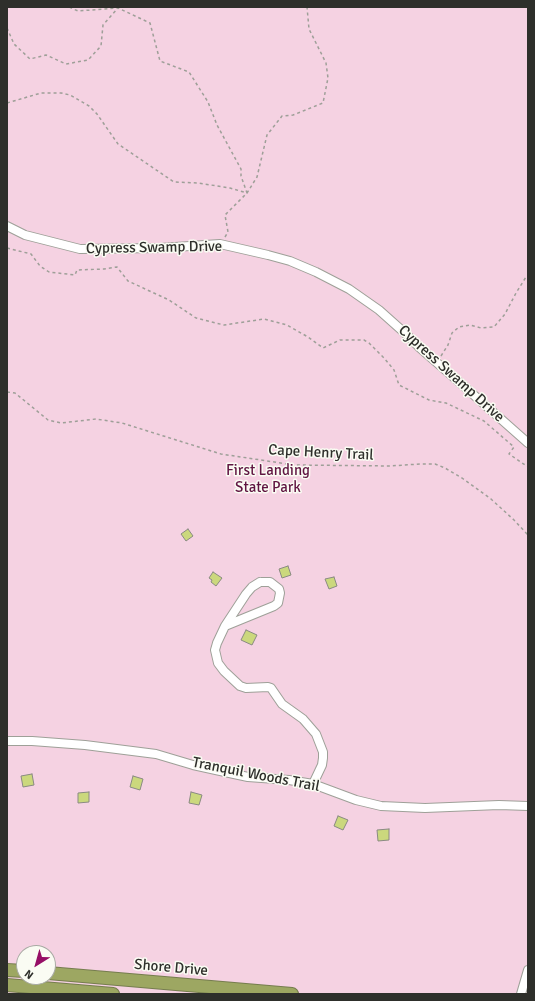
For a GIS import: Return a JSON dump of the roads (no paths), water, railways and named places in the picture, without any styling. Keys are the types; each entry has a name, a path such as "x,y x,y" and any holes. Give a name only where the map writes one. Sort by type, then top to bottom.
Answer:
{"highway":[{"name":"Shore Drive","path":"56,974 292,994"},
{"path":"7,985 113,994"}],"street":[{"name":"Cypress Swamp Drive","path":"7,226 25,235 80,249 160,248 220,244 290,261 333,280 349,289 379,310 528,443"},
{"path":"225,626 274,606 280,598 279,589 270,582 260,582 256,584 246,594 225,626 216,643 215,650 218,663 240,686 246,688 271,688 282,704 303,719 316,734 323,752 323,758 322,765 313,784"},
{"name":"Tranquil Woods Trail","path":"7,741 32,741 85,745 156,754 193,765 248,777 289,780 313,784 356,800 381,806 425,808 492,805 528,806"},
{"path":"521,994 528,970"}],"park label":[{"name":"First Landing State Park","path":"268,480"}]}
